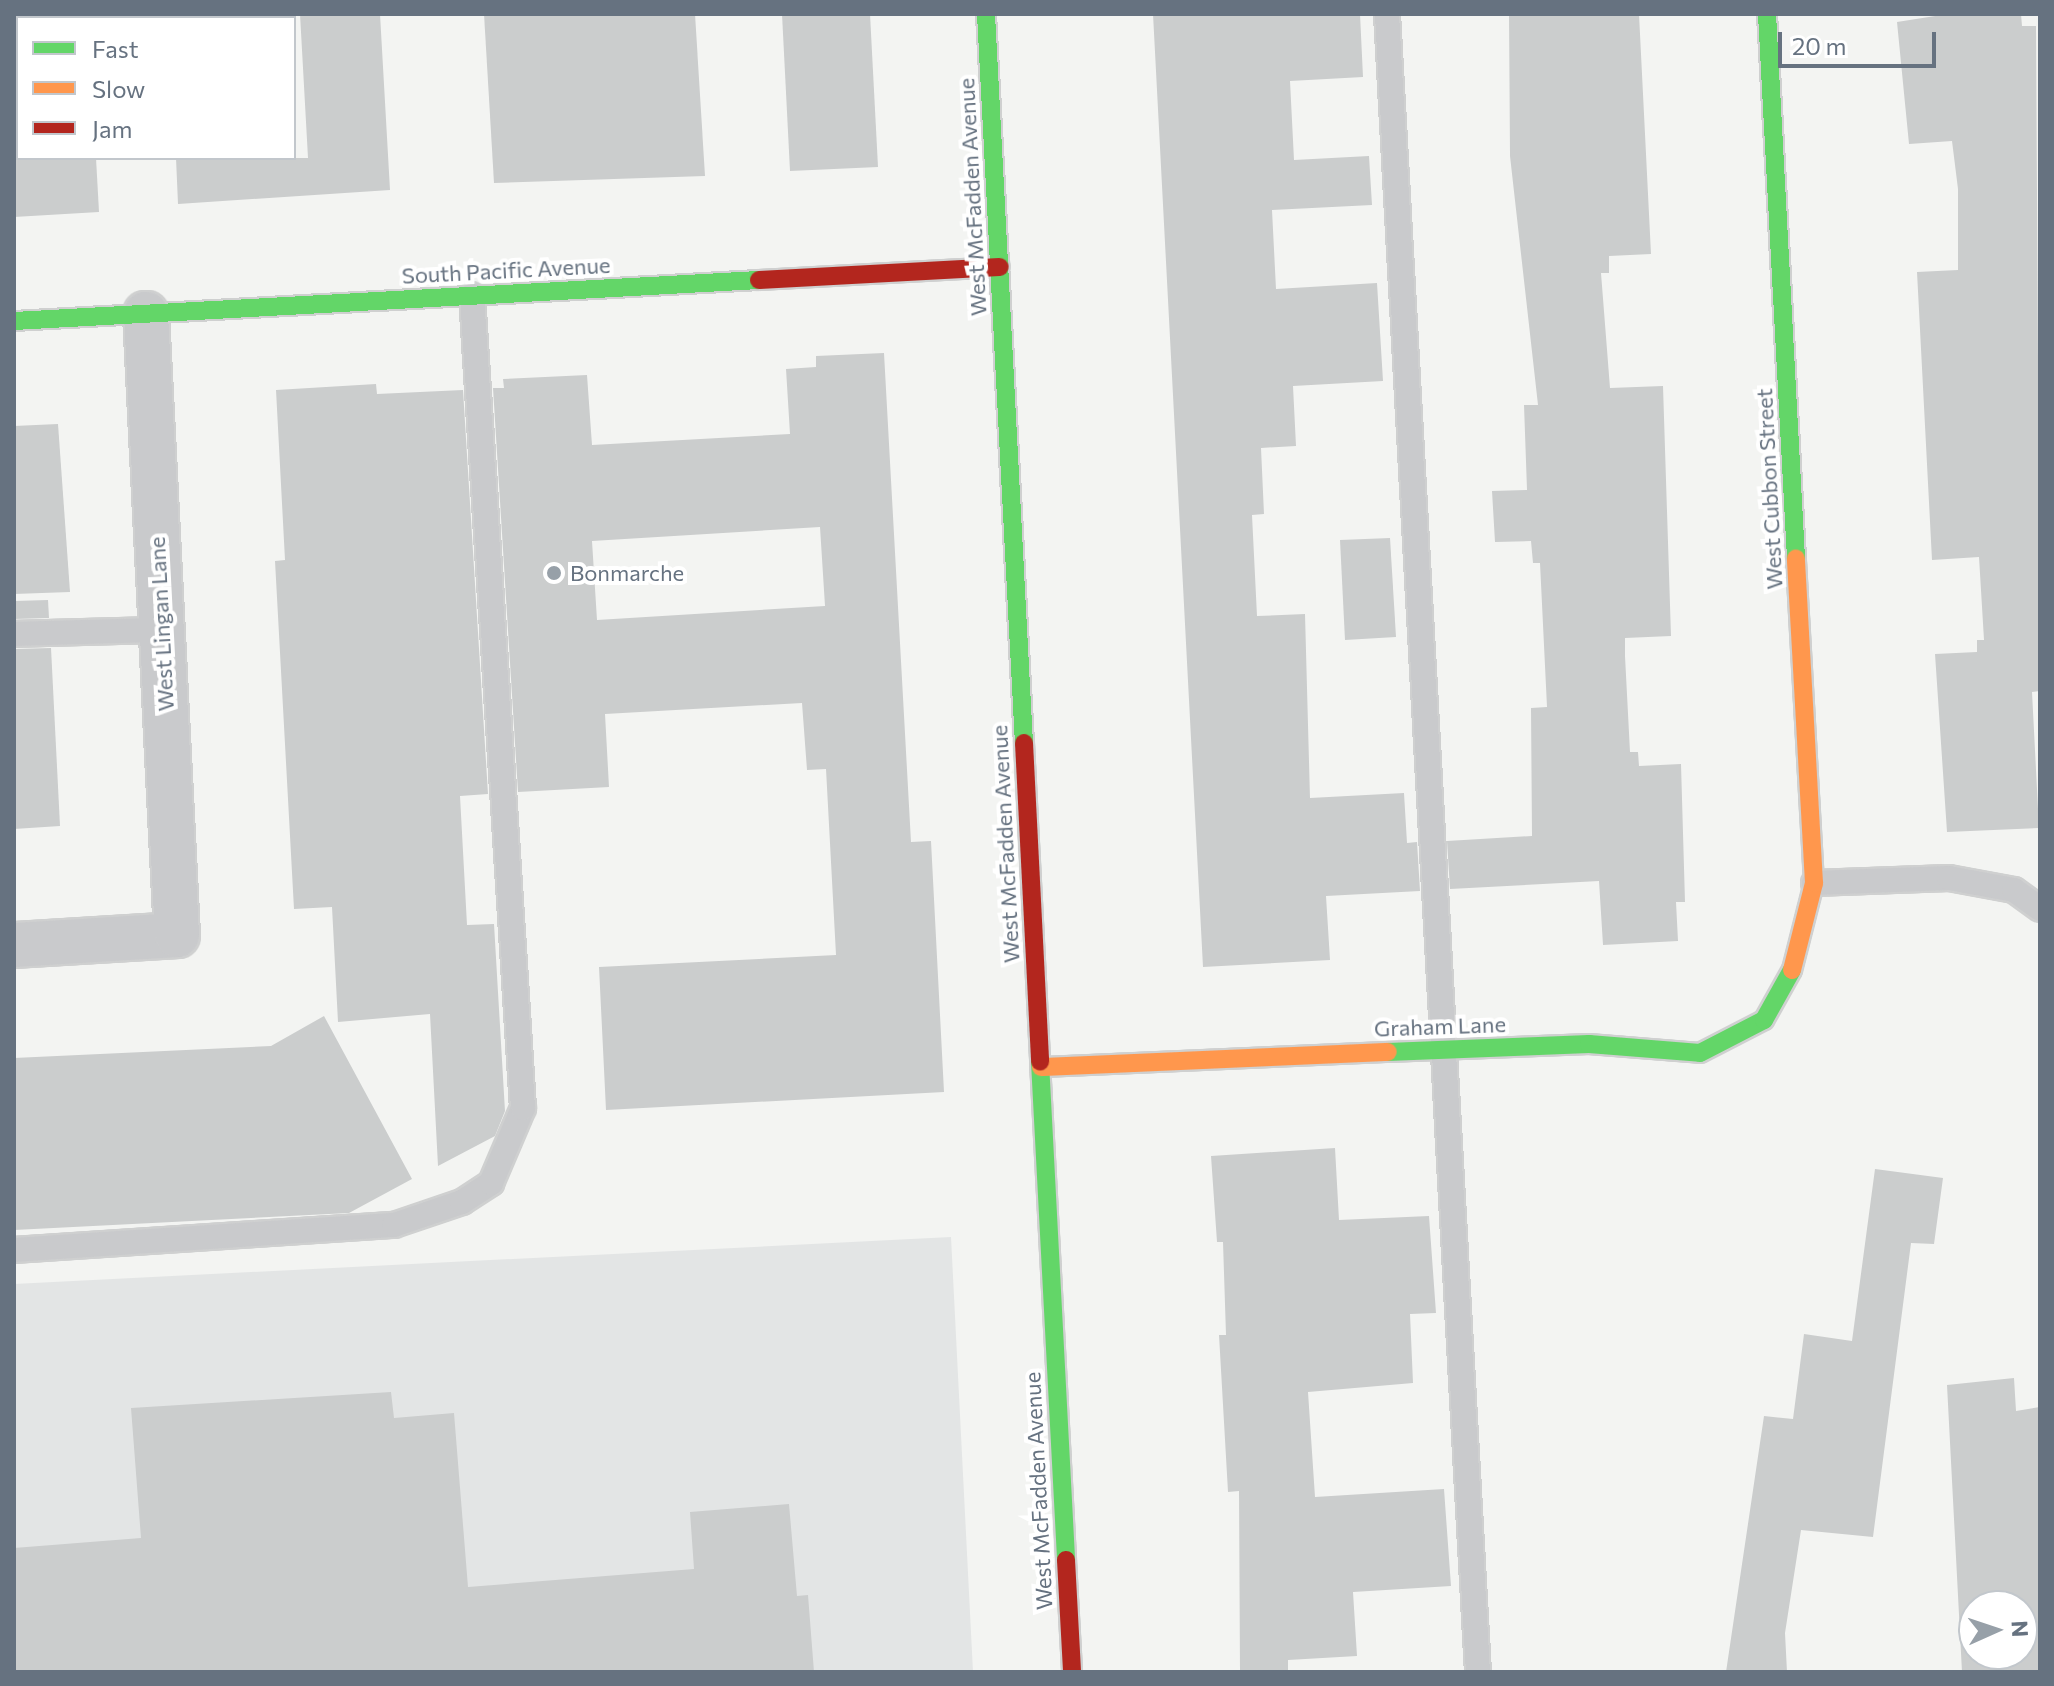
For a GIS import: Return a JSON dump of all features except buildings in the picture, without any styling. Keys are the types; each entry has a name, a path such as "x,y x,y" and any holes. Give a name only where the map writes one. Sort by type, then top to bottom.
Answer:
{"street":[{"name":"West McFadden Avenue","path":"986,14 1072,1672"},
{"name":"West Cubbon Street","path":"1767,14 1814,883 1798,960"},
{"name":"South Pacific Avenue","path":"14,321 1000,267"},
{"name":"West Lingan Lane","path":"14,945 177,935 146,314"},
{"name":"Graham Lane","path":"1041,1067 1589,1044 1700,1053 1764,1020 1798,960"}],"lane":[{"path":"1387,14 1478,1672"},
{"path":"14,1250 394,1225 462,1202 491,1183 523,1108 472,296"},
{"path":"14,634 161,630"},
{"path":"1814,883 1949,878 2014,890 2040,909"}],"shaded area":[{"path":"951,1237 973,1672 14,1672 14,1284"}],"traffic: fast":[{"path":"986,14 1024,743"},
{"path":"1767,14 1796,558"},
{"path":"14,321 759,280"},
{"path":"1388,1052 1589,1044 1700,1053 1764,1020 1792,970"},
{"path":"1040,1062 1066,1560"}],"traffic: slow":[{"path":"1792,970 1814,883 1796,558"},
{"path":"1041,1067 1388,1052"}],"traffic: jam":[{"path":"759,280 1000,267"},
{"path":"1024,743 1040,1062"},
{"path":"1066,1560 1072,1672"}],"place":[{"name":"Bonmarche","path":"554,573"}]}
